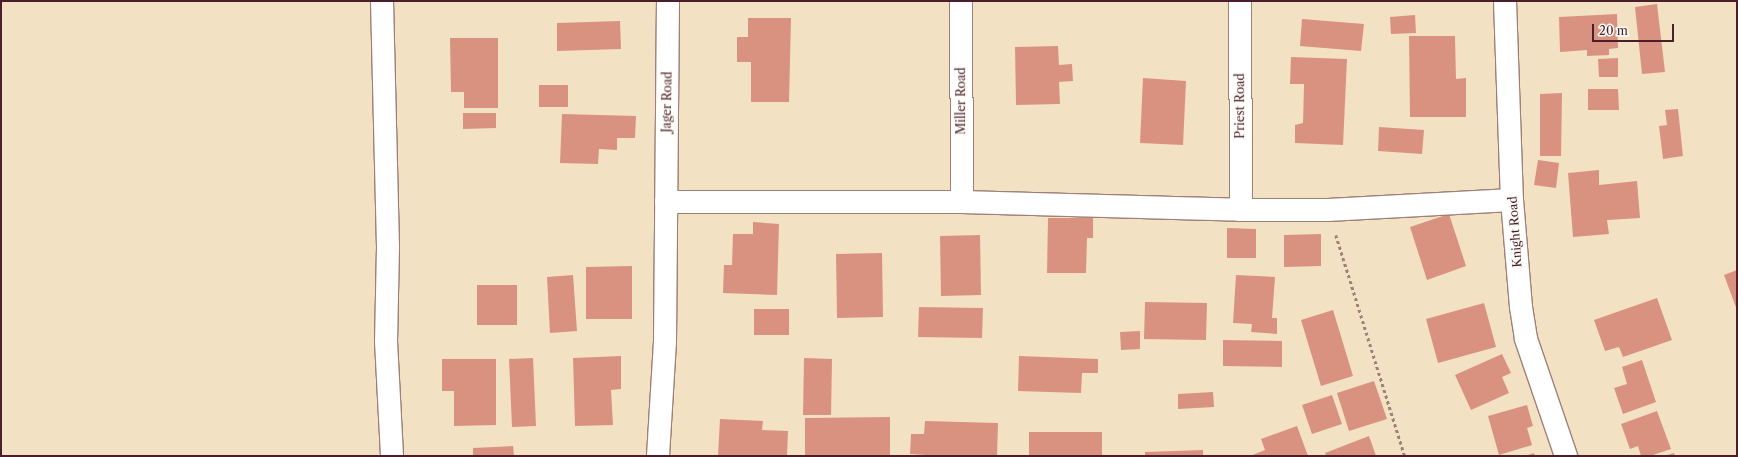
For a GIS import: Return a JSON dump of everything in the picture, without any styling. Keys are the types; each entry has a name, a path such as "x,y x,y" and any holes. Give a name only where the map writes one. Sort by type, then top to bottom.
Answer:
{"street":[{"path":"382,1 388,247 386,341 392,456"},
{"name":"Jager Road","path":"658,456 665,342 668,1"},
{"name":"Miller Road","path":"961,1 962,202"},
{"name":"Priest Road","path":"1240,1 1241,210"},
{"name":"Knight Road","path":"1505,1 1512,200 1521,307 1526,339 1566,456"},
{"path":"666,202 962,202 1241,210 1328,210 1512,200"}],"path":[{"path":"1328,210 1405,456"}],"building":[{"path":"1657,4 1665,72 1642,74 1635,7"},
{"path":"1617,14 1618,48 1609,49 1609,55 1587,56 1587,50 1560,52 1559,17"},
{"path":"1415,15 1416,33 1391,34 1390,17"},
{"path":"748,18 791,18 789,102 751,102 751,62 737,62 737,37 748,37"},
{"path":"1302,19 1364,24 1361,51 1300,46"},
{"path":"620,21 621,49 557,51 557,23"},
{"path":"1409,36 1455,36 1456,79 1466,78 1466,117 1410,117"},
{"path":"450,38 498,38 498,108 464,108 464,92 451,92"},
{"path":"1058,46 1059,65 1072,64 1073,81 1059,82 1060,104 1016,105 1015,47"},
{"path":"1291,57 1347,59 1343,145 1295,143 1295,125 1303,123 1304,84 1290,84"},
{"path":"1618,58 1618,77 1599,77 1598,59"},
{"path":"1143,78 1186,81 1183,145 1140,143"},
{"path":"539,85 568,85 568,107 539,107"},
{"path":"1588,89 1618,89 1619,110 1588,110"},
{"path":"1562,93 1561,156 1540,156 1540,94"},
{"path":"1678,109 1683,156 1663,159 1659,126 1667,125 1665,110"},
{"path":"463,113 496,113 496,128 463,129"},
{"path":"562,114 636,116 635,138 617,138 617,150 599,149 598,164 560,163"},
{"path":"1379,127 1424,130 1422,154 1378,151"},
{"path":"1538,160 1559,163 1556,188 1534,185"},
{"path":"1599,170 1599,185 1637,181 1640,218 1607,220 1609,234 1573,237 1568,173"},
{"path":"1449,214 1466,266 1427,280 1410,227"},
{"path":"1048,218 1093,218 1093,238 1087,238 1086,273 1047,273"},
{"path":"753,222 779,224 777,295 723,293 724,265 732,265 733,234 753,234"},
{"path":"1227,228 1256,229 1256,258 1227,258"},
{"path":"1321,234 1321,266 1284,267 1284,235"},
{"path":"980,235 981,295 941,296 940,236"},
{"path":"882,253 883,317 837,318 836,254"},
{"path":"632,266 632,319 586,319 586,267"},
{"path":"1737,270 1737,310 1724,275"},
{"path":"573,275 577,331 550,333 547,277"},
{"path":"1236,275 1275,277 1272,318 1277,318 1277,334 1251,332 1252,324 1233,323"},
{"path":"477,285 517,285 517,325 477,325"},
{"path":"1657,298 1672,340 1623,357 1619,347 1605,351 1594,320"},
{"path":"1145,302 1207,303 1206,340 1144,339"},
{"path":"1484,303 1496,347 1438,363 1426,319"},
{"path":"919,307 983,308 982,338 918,337"},
{"path":"754,309 789,309 789,335 754,335"},
{"path":"1333,310 1353,376 1321,386 1301,320"},
{"path":"1140,331 1140,349 1121,350 1120,332"},
{"path":"1223,340 1282,341 1282,367 1223,366"},
{"path":"1502,354 1511,373 1502,377 1509,393 1471,410 1455,375"},
{"path":"621,356 621,389 611,390 613,425 575,426 573,358"},
{"path":"1019,356 1098,359 1098,373 1082,373 1081,393 1018,391"},
{"path":"533,358 536,426 512,427 509,359"},
{"path":"804,358 832,359 831,415 803,415"},
{"path":"442,359 496,359 496,425 454,426 454,391 442,391"},
{"path":"1642,360 1656,402 1623,414 1614,388 1627,384 1622,367"},
{"path":"1374,381 1387,419 1349,431 1337,393"},
{"path":"1213,392 1214,407 1178,409 1178,394"},
{"path":"1332,395 1342,424 1312,434 1302,405"},
{"path":"1527,405 1533,426 1527,428 1532,445 1499,455 1488,416"},
{"path":"1657,411 1671,449 1650,456 1641,456 1638,446 1630,449 1621,424"},
{"path":"890,417 890,456 805,456 805,418"},
{"path":"720,419 763,421 762,430 788,431 787,456 718,456"},
{"path":"925,421 998,423 997,456 926,456 910,454 911,434 924,434"},
{"path":"1297,426 1308,456 1250,456 1265,450 1261,439"},
{"path":"1029,432 1102,432 1102,456 1029,456"},
{"path":"1369,436 1376,456 1326,456 1325,453"},
{"path":"513,446 514,456 473,456 473,448"},
{"path":"1203,450 1203,456 1145,456 1145,452"},
{"path":"1534,453 1535,456 1525,456"},
{"path":"1674,453 1675,456 1664,456"}]}
